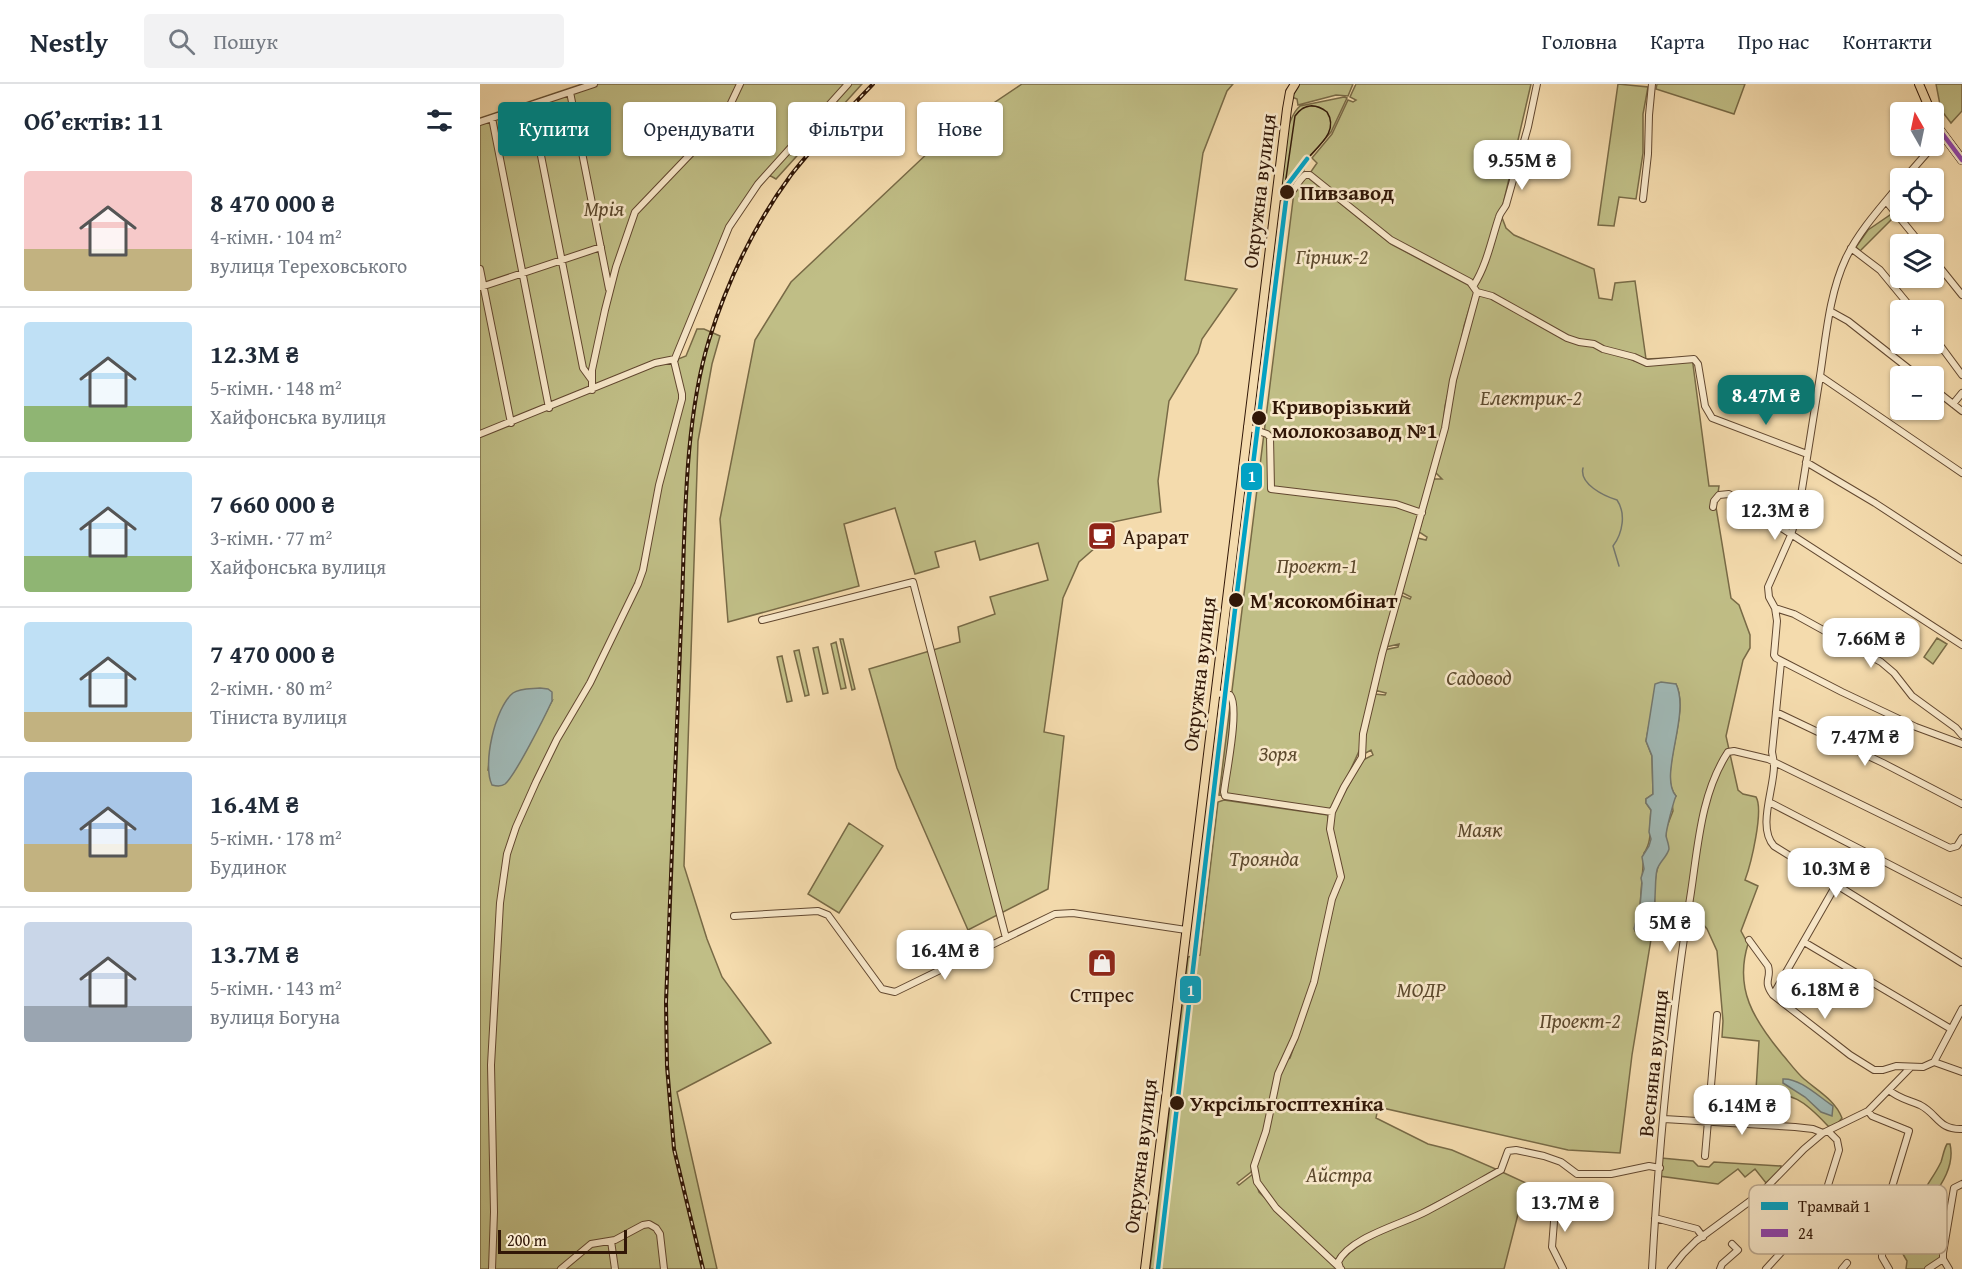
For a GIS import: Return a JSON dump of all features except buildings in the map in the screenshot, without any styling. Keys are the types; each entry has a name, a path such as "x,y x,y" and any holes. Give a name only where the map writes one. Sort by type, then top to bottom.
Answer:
{"main road":[{"name":"Окружна вулиця","path":"1145,1269 1288,97 1295,84"},
{"path":"1919,84 1926,102"},
{"path":"1944,135 1962,160"}],"street":[{"path":"540,102 594,84"},
{"path":"592,390 591,378 609,292 635,212 723,120 740,84"},
{"path":"492,1269 494,1212 492,1065 500,903 507,854 516,827 557,740 590,683 643,570 659,485 682,399 674,366 675,359 712,265 738,211 758,184 848,84"},
{"path":"1474,285 1492,244 1499,216 1506,205 1528,127 1537,84"},
{"path":"1643,199 1652,84"},
{"path":"570,92 609,292"},
{"path":"480,122 498,116"},
{"path":"492,118 549,408"},
{"path":"541,156 584,368 591,378"},
{"path":"1913,168 1924,156"},
{"path":"1276,197 1282,198 1293,193 1299,180 1305,175 1310,175 1391,240 1474,285 1477,292 1453,380 1447,422 1379,664 1363,734 1362,757 1332,812 1330,829 1341,877 1332,899 1314,982 1295,1037 1278,1074 1266,1131 1254,1166 1255,1177 1260,1188 1276,1208 1341,1269 1339,1258 1360,1242 1425,1212 1501,1170 1508,1151 1516,1150 1544,1156 1561,1162 1577,1174 1611,1174 1649,1166 1660,1168"},
{"path":"1890,196 1851,248 1842,268 1830,311 1803,493 1791,535 1768,587 1768,597 1775,608 1777,621 1774,655 1781,662 1916,727 1962,744"},
{"path":"1886,201 1913,234"},
{"path":"482,287 600,247"},
{"path":"1851,248 1880,270 1905,300"},
{"path":"480,269 511,423"},
{"path":"1944,272 1962,295"},
{"path":"1477,292 1492,296 1567,338 1594,344 1647,363 1694,359 1698,364 1706,411 1717,420 1807,454"},
{"path":"1830,311 1848,321 1905,366"},
{"path":"1944,351 1962,375"},
{"path":"480,434 549,408 655,363 675,359"},
{"path":"1820,376 1962,473"},
{"path":"1953,404 1962,393"},
{"path":"1944,397 1962,411"},
{"path":"1247,427 1264,432 1270,437 1272,489 1396,504 1422,513"},
{"path":"1806,462 1875,503 1962,560"},
{"path":"1713,507 1717,496 1722,493 1729,494 1962,645"},
{"path":"762,620 913,582 1006,938"},
{"path":"1775,608 1794,614 1881,662 1894,673 1912,696 1956,728 1962,735"},
{"path":"1781,662 1772,752 1774,762 1767,828 1769,840 1774,846 1962,963"},
{"path":"1215,693 1230,695 1233,701 1234,722 1225,796 1332,812"},
{"path":"1776,712 1962,804"},
{"name":"Весняна вулиця","path":"1652,1269 1675,1005 1704,814 1716,772 1728,752 1742,753 1774,762"},
{"path":"1774,762 1945,846 1955,848 1962,838"},
{"path":"1769,802 1962,902"},
{"path":"1773,995 1836,885"},
{"path":"734,916 818,911 828,915 882,989 895,992 1055,914 1063,913 1186,930"},
{"path":"1749,940 1768,966 1767,984 1773,995 1871,1069 1880,1071 1901,1065 1923,1067 1934,1062 1962,1009"},
{"path":"1804,942 1951,1029"},
{"path":"1705,1156 1717,1015"},
{"path":"1934,1062 1962,1072"},
{"path":"1768,1185 1787,1165 1826,1132 1868,1111 1911,1067"},
{"path":"1890,1090 1898,1097 1922,1107 1942,1125 1952,1129 1962,1129"},
{"path":"1868,1111 1872,1116 1909,1131 1893,1185"},
{"path":"1664,1119 1795,1127 1826,1132 1837,1140 1839,1150 1828,1185"},
{"path":"1947,1225 1953,1191 1956,1186 1962,1184"},
{"path":"1559,1197 1555,1209 1552,1247 1563,1269"},
{"path":"1671,1269 1683,1254 1749,1202"},
{"path":"1655,1218 1697,1229 1703,1237"},
{"path":"561,1269 591,1244 611,1241 649,1224 657,1228 660,1234 664,1269"},
{"path":"611,1241 615,1269"},
{"path":"1720,1269 1722,1264 1738,1250 1732,1244"},
{"path":"1766,1269 1780,1254"},
{"path":"1882,1254 1889,1269"},
{"path":"1943,1254 1949,1269"},
{"path":"1928,1269 1943,1258"}],"green space":[{"name":"Мрія","path":"582,84 862,84 846,102 788,102 788,156 797,156 776,179 769,175 740,212 730,229 676,360 686,356 697,329 704,329 720,336 712,364 698,441 684,866 707,939 722,977 771,1043 677,1092 717,1269 480,1269 480,118 498,112 498,156 611,156 611,102 528,102","holes":["552,701 513,773 488,770 493,735"]},
{"path":"1022,84 1233,84 1227,91 1203,153 1185,280 1237,289 1202,339 1198,353 1169,401 1158,481 1161,512 1089,527 1096,547 1079,562 1063,598 1044,732 1064,736 1048,889 968,930 897,768 869,669 960,642 958,627 995,614 990,597 1048,580 1038,543 980,560 975,541 935,552 939,567 915,574 895,508 844,524 859,586 728,622 720,519 755,340 791,282 925,156 1003,156 1003,102 995,102"},
{"path":"1299,84 1353,84 1348,96 1336,95 1298,105 1297,99 1292,97"},
{"path":"1356,84 1531,84 1502,209 1479,273 1472,281 1393,239 1310,173 1317,163 1312,158 1332,134 1348,100 1353,102 1356,100 1350,97"},
{"path":"1618,84 1648,87 1643,114 1643,153 1636,199 1619,197 1614,226 1598,225"},
{"path":"1657,84 1745,84 1734,114 1656,89"},
{"path":"1936,84 1962,84 1962,111 1951,123 1944,114 1944,102 1939,102"},
{"path":"1347,98 1331,132 1306,161 1303,174 1291,192 1279,196 1286,135 1294,113 1300,106"},
{"path":"1306,176 1391,244 1472,287 1474,293 1445,406 1443,427 1360,749 1333,808 1329,810 1219,795 1294,192"},
{"path":"1501,215 1506,228 1514,235 1594,269 1599,298 1612,300 1615,283 1635,281 1646,359 1692,357 1709,486 1719,486 1716,507 1731,598 1739,605 1750,635 1750,648 1743,660 1726,736 1738,790 1743,794 1756,797 1758,804 1756,837 1745,880 1758,886 1741,931 1748,944 1743,975 1745,990 1755,1016 1772,1041 1801,1076 1831,1101 1842,1118 1831,1127 1796,1099 1756,1090 1759,1041 1722,1037 1723,1021 1717,951 1707,929 1689,907 1657,903 1632,1055 1620,1153 1568,1150 1378,1107 1376,1118 1428,1144 1452,1150 1498,1170 1348,1249 1338,1256 1336,1262 1302,1232 1261,1188 1255,1166 1280,1075 1286,1061 1290,1058 1306,1013 1334,899 1343,877 1332,828 1334,811 1363,760 1373,755 1371,750 1364,754 1365,734 1374,694 1385,695 1386,693 1374,690 1384,650 1398,647 1399,644 1386,647 1400,595 1410,599 1411,597 1401,592 1417,538 1426,540 1427,537 1419,532 1433,479 1442,479 1435,472 1468,328 1479,295 1490,298 1566,340 1594,346 1646,365 1645,359 1568,337 1478,290 1476,285 1488,260","holes":["1671,684 1676,684 1680,697 1680,712 1670,774 1671,786 1676,796 1672,803 1673,811 1666,829 1656,874 1655,906 1649,926 1640,933 1635,931 1636,919 1640,906 1644,853 1649,843 1650,833 1651,810 1646,799 1653,794 1652,756 1646,741 1652,710"]},
{"path":"1890,215 1890,221 1860,251 1856,247 1868,230"},
{"path":"1937,638 1947,644 1933,664 1924,657"},
{"path":"840,639 843,639 855,689 852,690"},
{"path":"836,642 846,688 841,689 831,644"},
{"path":"818,647 828,693 823,694 813,648"},
{"path":"799,650 809,695 805,696 794,651"},
{"path":"782,656 792,701 787,702 777,657"},
{"name":"Троянда","path":"1224,800 1328,815 1328,830 1339,875 1312,982 1287,1052 1251,1172 1237,1183 1239,1185 1253,1174 1259,1192 1338,1269 1150,1269 1188,957 1200,955 1218,802"},
{"path":"849,823 883,846 839,913 808,894"},
{"path":"1947,1144 1950,1144 1951,1159 1943,1181 1940,1185 1928,1185 1941,1162"},
{"path":"1661,1158 1693,1161 1698,1166 1709,1167 1714,1162 1781,1166 1780,1170 1766,1183 1755,1169 1745,1177 1738,1169 1718,1184 1659,1176"},
{"path":"1502,1172 1526,1183 1504,1269 1343,1269 1340,1263 1342,1258 1362,1243"},
{"path":"1947,1202 1951,1206 1947,1232"},
{"path":"1903,1254 1944,1254 1943,1259 1928,1269 1906,1269 1907,1261"}],"water":[{"path":"1661,682 1676,684 1680,697 1671,774 1671,787 1676,796 1666,833 1669,849 1657,870 1651,923 1640,933 1634,929 1640,906 1641,878 1644,869 1642,857 1651,839 1649,832 1651,810 1646,799 1653,794 1652,756 1646,741 1655,684"},
{"path":"540,688 552,692 552,701 510,779 502,786 492,785 489,776 490,751 501,710 516,691"},
{"path":"1783,1079 1803,1085 1833,1106 1832,1116 1821,1112 1805,1097 1783,1083"}],"waterway":[{"path":"1583,468 1583,474 1589,484 1599,492 1617,500 1620,505 1622,523 1613,546 1619,566"}],"tram line":[{"path":"1284,192 1295,116 1302,109 1314,106 1327,112 1331,125 1322,143 1307,159"},
{"name":"1","path":"1158,1269 1236,601 1288,184 1307,159"}],"railway":[{"path":"703,1269 674,1149 667,1066 666,1002 686,504 695,402 701,370 716,318 733,275 754,233 791,175 873,84"}],"transit line":[{"name":"24","path":"1944,136 1962,160"}],"place":[{"name":"Пивзавод","path":"1287,192"},
{"name":"Криворізький молокозавод №1","path":"1259,418"},
{"name":"Арарат","path":"1102,536"},
{"name":"М'ясокомбінат","path":"1236,600"},
{"name":"Стпрес","path":"1102,963"},
{"name":"Укрсільгосптехніка","path":"1177,1103"}],"park label":[{"name":"Гірник-2","path":"1332,256"},
{"name":"Електрик-2","path":"1531,397"},
{"name":"Проект-1","path":"1317,565"},
{"name":"Садовод","path":"1479,677"},
{"name":"Зоря","path":"1278,753"},
{"name":"Маяк","path":"1480,829"},
{"name":"МОДР","path":"1421,989"},
{"name":"Проект-2","path":"1580,1020"},
{"name":"Айстра","path":"1339,1174"}]}
